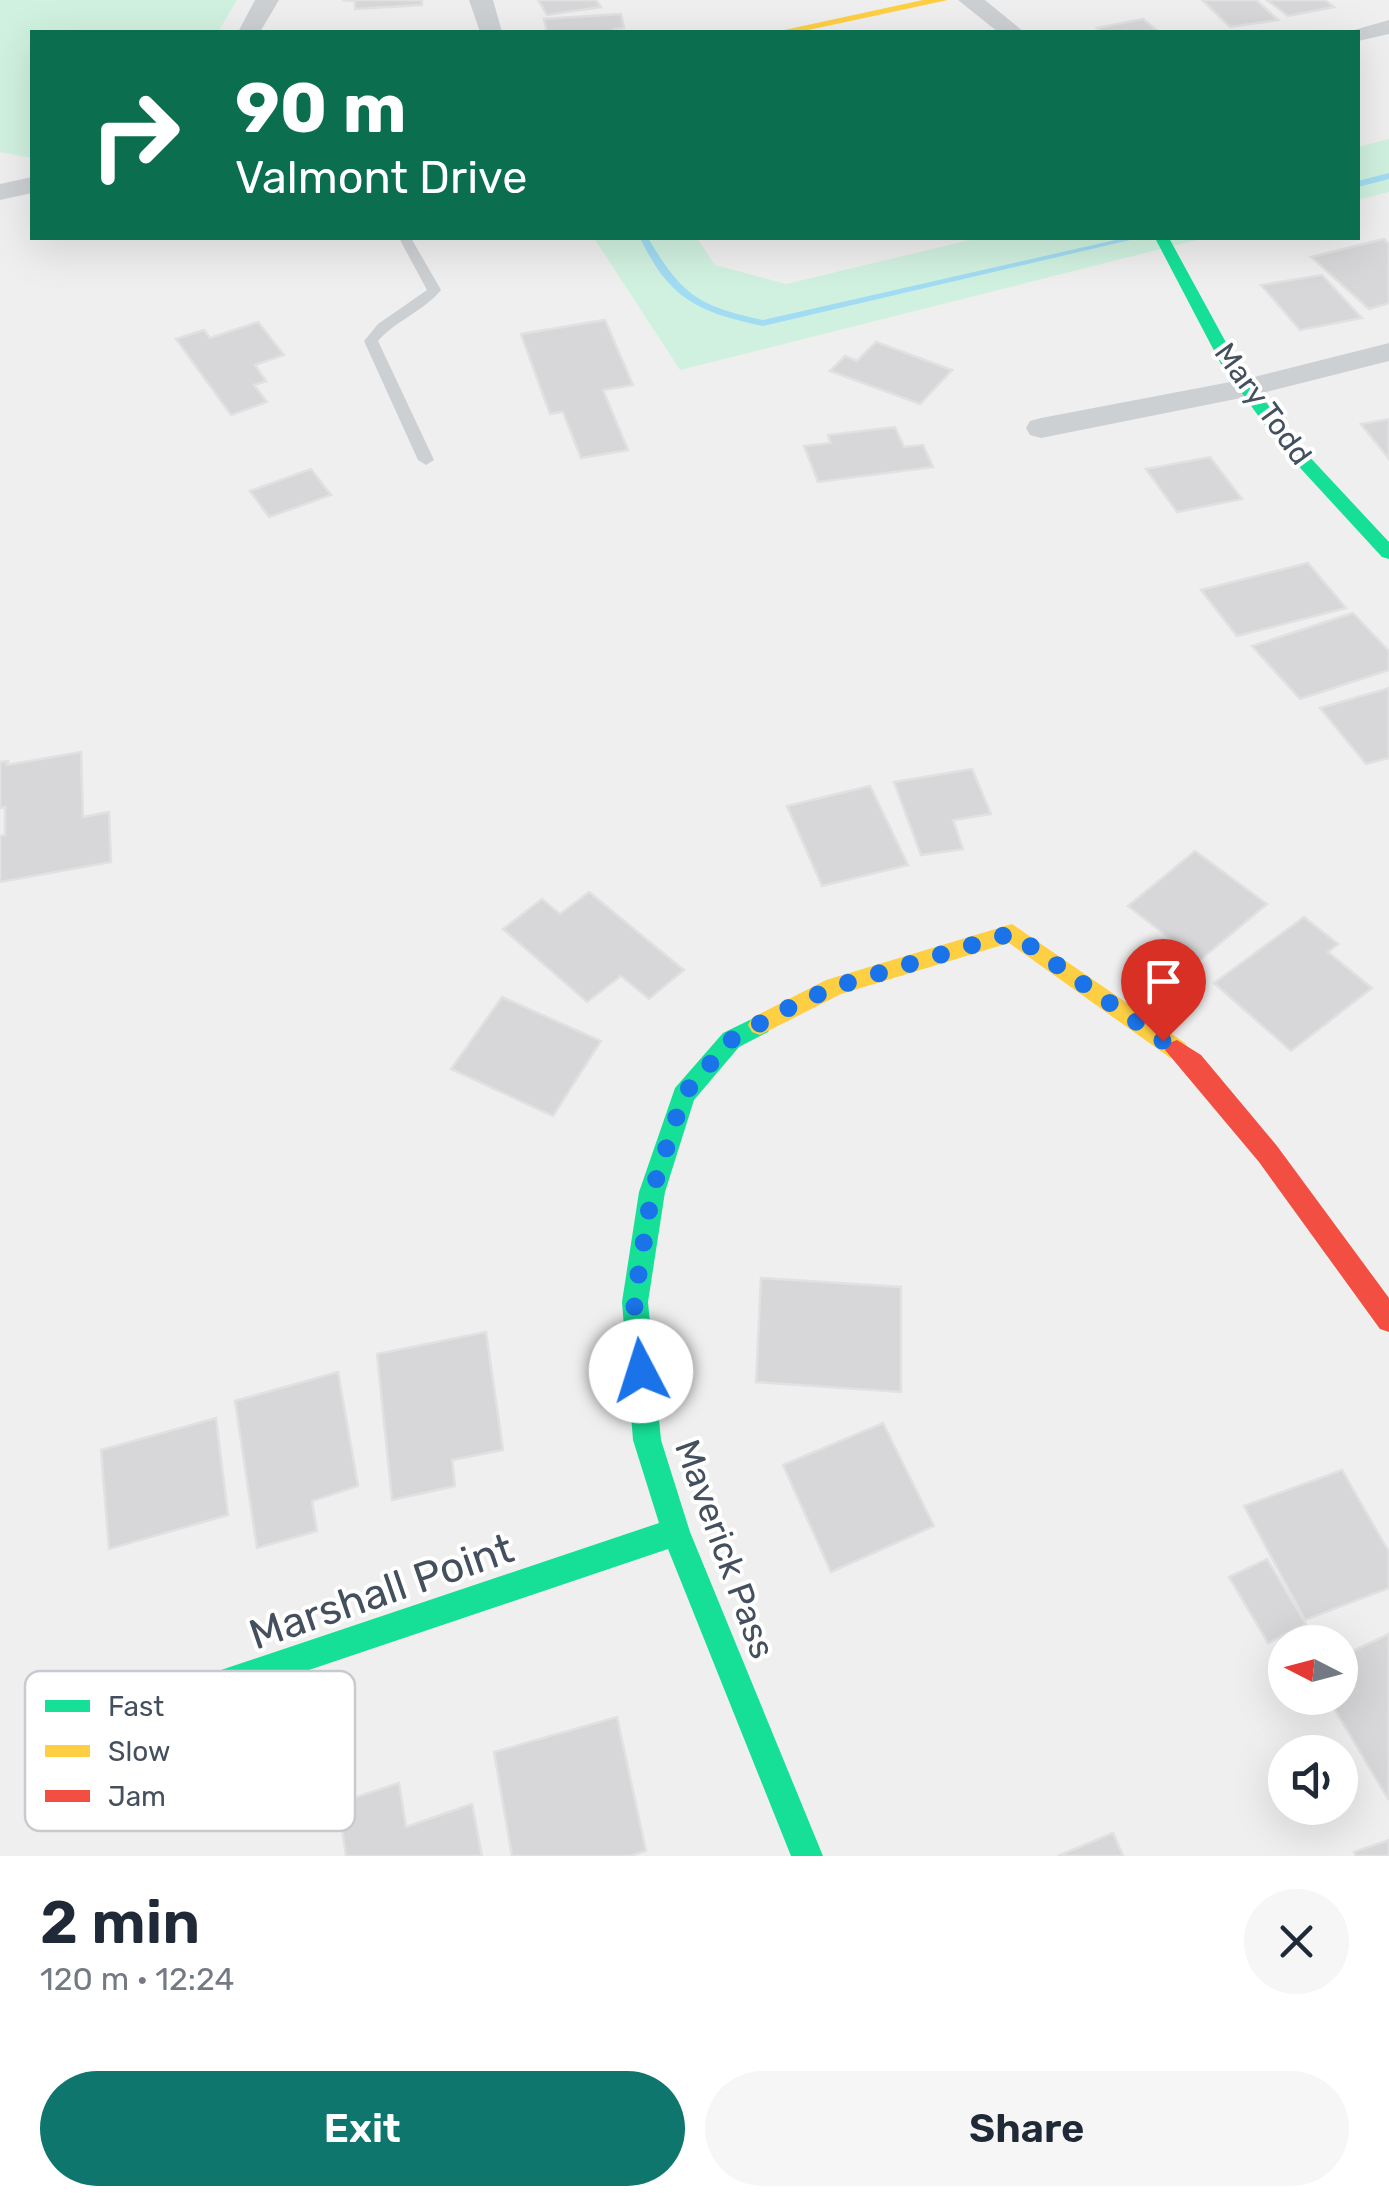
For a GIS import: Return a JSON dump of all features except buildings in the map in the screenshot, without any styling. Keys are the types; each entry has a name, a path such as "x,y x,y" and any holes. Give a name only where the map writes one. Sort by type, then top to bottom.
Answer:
{"street":[{"path":"250,30 267,0"},
{"path":"481,0 491,30"},
{"path":"792,30 942,0"},
{"path":"970,0 1009,30"},
{"path":"1360,34 1389,27"},
{"path":"0,192 30,185"},
{"name":"Mary Todd","path":"1163,240 1182,282 1246,388 1286,442 1389,553"},
{"path":"1042,428 1246,388 1389,352"},
{"name":"Maverick Pass","path":"807,1856 676,1532 647,1440 634,1302 652,1192 684,1094 731,1040 834,987 1012,933 1193,1062 1268,1154 1389,1320"},
{"name":"Marshall Point","path":"262,1671 676,1532"}],"lane":[{"path":"406,240 434,290 417,310 379,330 371,341 426,460"}],"green space":[{"path":"0,0 237,0 219,30 30,30 30,158 0,152"},
{"path":"1389,139 1389,192 1360,199 1360,146"},
{"path":"595,240 698,240 715,265 786,284 970,240 1197,240 680,370"}],"waterway":[{"path":"1360,183 1389,176"},
{"path":"645,240 667,275 690,298 720,313 763,323 1125,240"}],"traffic: fast":[{"path":"1163,240 1227,360 1286,442 1389,553"},
{"path":"760,1025 731,1040 684,1095 652,1192 635,1302 647,1440 676,1532 807,1856"},
{"path":"262,1671 676,1532"}],"traffic: slow":[{"path":"792,30 942,0"},
{"path":"760,1025 834,987 1012,933 1177,1050"}],"traffic: jam":[{"path":"1177,1050 1193,1062 1268,1154 1389,1320"}],"route":[{"path":"641,1371 634,1302 652,1192 684,1094 731,1040 834,987 1012,933 1163,1041"}]}
